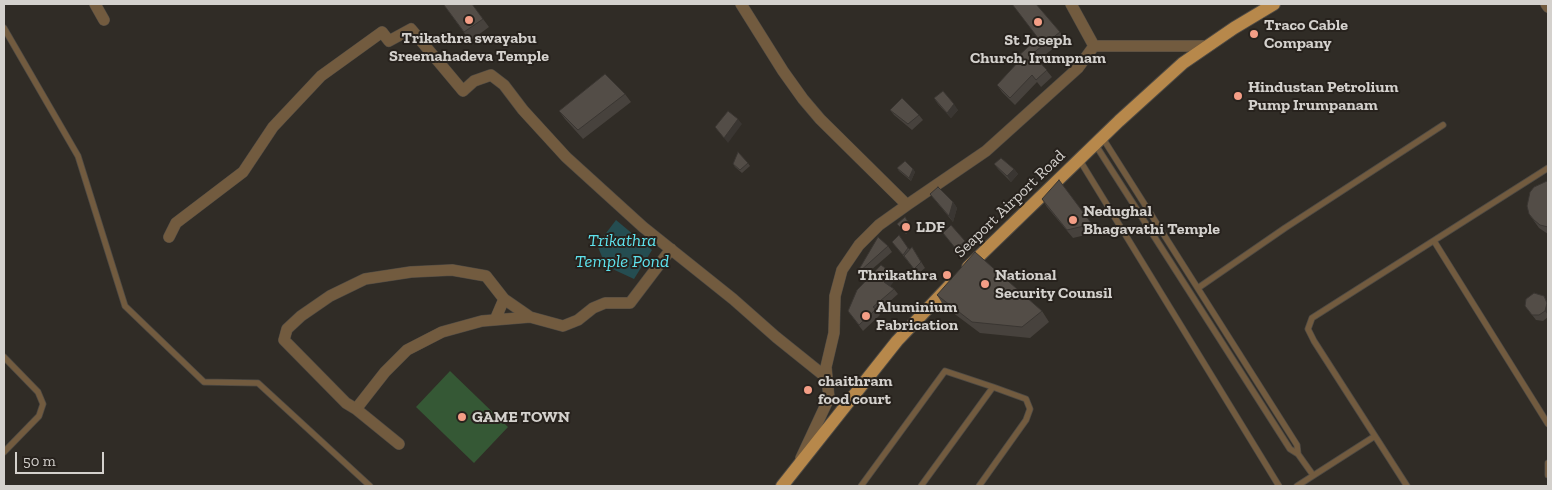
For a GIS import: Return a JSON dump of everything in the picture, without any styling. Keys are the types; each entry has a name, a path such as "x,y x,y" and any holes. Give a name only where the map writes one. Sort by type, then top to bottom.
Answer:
{"main road":[{"name":"Seaport Airport Road","path":"782,486 897,341 926,308 1079,159 1183,63 1274,4"}],"street":[{"path":"95,4 104,20"},
{"path":"741,4 783,71 820,119 907,205"},
{"path":"1071,4 1094,46"},
{"path":"169,237 176,223 243,172 274,128 321,76 382,32 389,41 411,29 463,91 474,81 491,75 504,85 523,110 566,157 643,227 734,299 776,337 827,378"},
{"path":"796,469 829,398 826,367 834,333 835,296 842,270 859,245 879,225 986,151 1078,68 1094,46"},
{"path":"1094,46 1208,46"},
{"path":"356,409 385,372 407,350 442,332 482,321 530,317 563,326 578,320 593,308 605,303 630,303 671,249"},
{"path":"399,444 346,403 284,340 287,329 301,316 330,296 365,279 411,272 452,270 486,276 504,298 530,317"},
{"path":"495,320 504,298"}],"lane":[{"path":"4,28 78,156 125,306 204,382 258,383 370,486"},
{"path":"1198,288 1285,228 1443,125"},
{"path":"1099,141 1198,288 1297,445 1298,454"},
{"path":"1099,141 1181,279 1290,449 1298,454 1313,476"},
{"path":"1079,159 1280,486"},
{"path":"1408,486 1308,329 1312,318 1548,168"},
{"path":"1434,240 1548,424"},
{"path":"1181,279 1189,274"},
{"path":"4,358 38,392 43,404 39,416 4,452"},
{"path":"861,486 945,371 1026,398 1030,409 1026,420 978,486"},
{"path":"921,486 993,387"},
{"path":"1297,486 1375,436"},
{"path":"1548,463 1548,475"}],"green space":[{"name":"GAME TOWN","path":"450,371 508,427 474,463 416,407"}],"water":[{"name":"Trikathra Temple Pond","path":"616,220 652,250 634,279 606,266 597,245"}],"building":[{"name":"Trikathra swayabu Sreemahadeva Temple","path":"472,4 483,19 464,32 444,5"},
{"path":"1012,4 1036,4 1060,32 1032,54 1047,70 1036,80 1032,75 1010,98 997,85 1019,61 1016,58 1038,38"},
{"path":"605,74 625,94 578,130 559,111"},
{"path":"943,91 954,104 947,113 934,98"},
{"path":"902,98 919,115 908,124 890,110"},
{"path":"728,111 738,119 724,138 715,127"},
{"path":"738,152 748,163 740,170 733,164"},
{"path":"1001,158 1014,169 1007,176 994,164"},
{"path":"905,161 913,169 909,178 897,168"},
{"name":"Nedughal Bhagavathi Temple","path":"1059,180 1092,224 1067,230 1042,199"},
{"path":"1547,181 1548,227 1540,225 1534,220 1529,214 1527,206 1530,192 1534,187"},
{"path":"938,187 953,202 949,216 930,194"},
{"name":"LDF","path":"905,217 910,225 904,231 897,224"},
{"path":"951,225 965,241 956,249 943,233"},
{"path":"899,235 908,248 903,255 892,242"},
{"path":"878,237 888,246 859,272 858,271"},
{"path":"912,247 921,262 914,269 904,256"},
{"name":"National Security Counsil","path":"975,252 1042,311 1022,327 972,322 937,295"},
{"path":"881,265 892,273 884,282 894,289 873,307 876,309 859,325 848,311 857,290"},
{"path":"1534,293 1544,296 1547,303 1545,311 1539,315 1532,315 1525,306 1526,299"}],"place":[{"name":"Trikathra swayabu Sreemahadeva Temple","path":"469,20"},
{"name":"St Joseph Church, Irumpnam","path":"1038,22"},
{"name":"Traco Cable Company","path":"1254,34"},
{"name":"Hindustan Petrolium Pump Irumpanam","path":"1238,96"},
{"name":"Nedughal Bhagavathi Temple","path":"1073,220"},
{"name":"LDF","path":"906,227"},
{"name":"Thrikathra","path":"947,275"},
{"name":"National Security Counsil","path":"985,284"},
{"name":"Aluminium Fabrication","path":"866,316"},
{"name":"chaithram food court","path":"808,390"},
{"name":"GAME TOWN","path":"462,417"}]}
